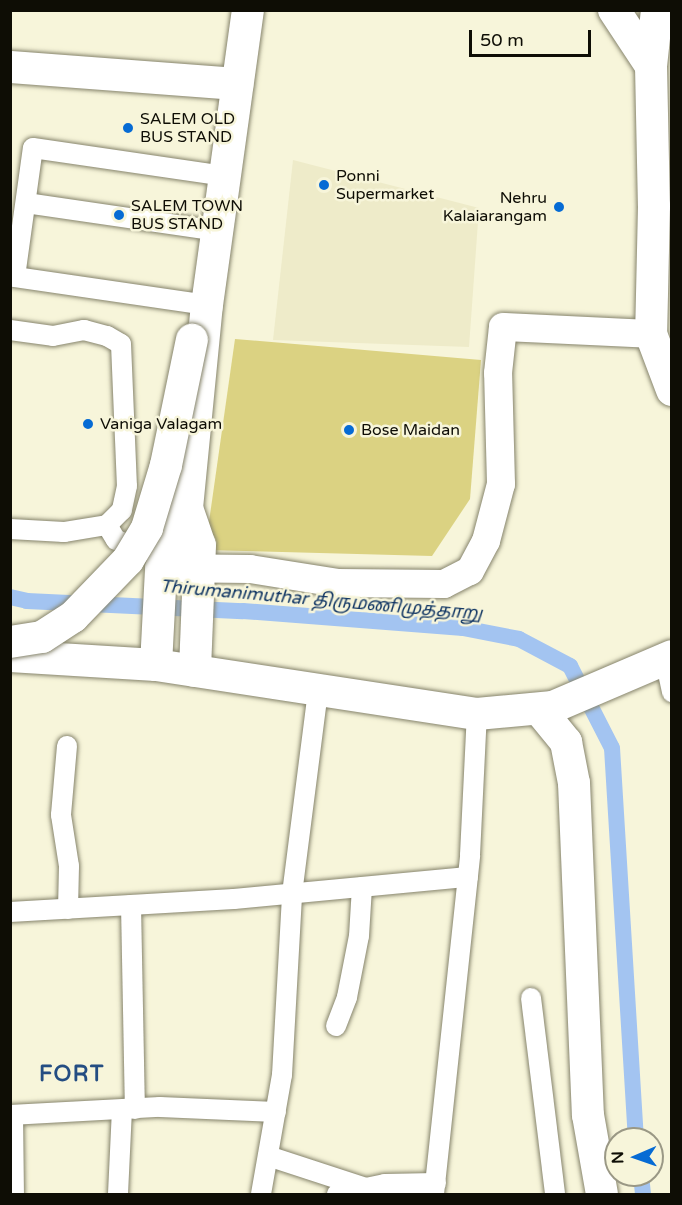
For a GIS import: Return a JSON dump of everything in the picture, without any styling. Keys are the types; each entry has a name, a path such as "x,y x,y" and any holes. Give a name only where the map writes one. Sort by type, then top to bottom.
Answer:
{"main road":[{"path":"157,662 161,569 187,508 207,305 248,10"},
{"path":"614,10 651,66"},
{"path":"657,10 651,66 663,207 651,334 672,390"},
{"path":"10,67 237,84"},
{"path":"10,642 42,637 73,617 102,591 133,552 147,528 166,465 192,340"},
{"path":"187,508 200,545 195,664"},
{"path":"10,656 195,664 318,691 477,714 546,708 658,662"},
{"path":"546,708 566,742 573,783 588,1115 602,1194"}],"street":[{"path":"207,305 15,277 33,148 224,176"},
{"path":"26,203 217,231"},
{"path":"106,525 116,540 161,569 199,574 250,569 337,583 444,584 470,571 486,541 501,484 498,373 503,327 651,334"},
{"path":"10,330 53,336 84,330 107,336 121,344 127,486 122,510 106,525 64,532 10,529"},
{"path":"658,662 672,692"},
{"path":"261,1194 282,1075 292,894 318,691"},
{"path":"337,1194 366,1188 435,1189 468,877 477,714"},
{"path":"67,746 61,815 69,866 68,909"},
{"path":"10,912 292,894 468,877"},
{"path":"336,1026 347,997 358,936 362,887"},
{"path":"118,1194 129,1109 131,905"},
{"path":"531,998 555,1194"},
{"path":"14,1194 12,1115 129,1109 276,1113"},
{"path":"268,1156 366,1188"}],"shaded area":[{"path":"293,160 479,208 469,347 273,340"},
{"name":"Bose Maidan","path":"235,339 481,360 470,499 432,556 205,550"}],"waterway":[{"name":"Thirumanimuthar திருமணிமுத்தாறு","path":"10,597 27,601 243,611 463,628 519,639 570,666 612,748 635,1127"},
{"name":"Thirumanimuthar திருமணிமுத்தாறு","path":"642,1187 643,1194"}],"place":[{"name":"SALEM OLD BUS STAND","path":"128,128"},
{"name":"Ponni Supermarket","path":"324,185"},
{"name":"Nehru Kalaiarangam","path":"559,207"},
{"name":"SALEM TOWN BUS STAND","path":"119,215"},
{"name":"Vaniga Valagam","path":"88,424"},
{"name":"Bose Maidan","path":"349,430"}],"district":[{"name":"FORT","path":"72,1075"}]}
